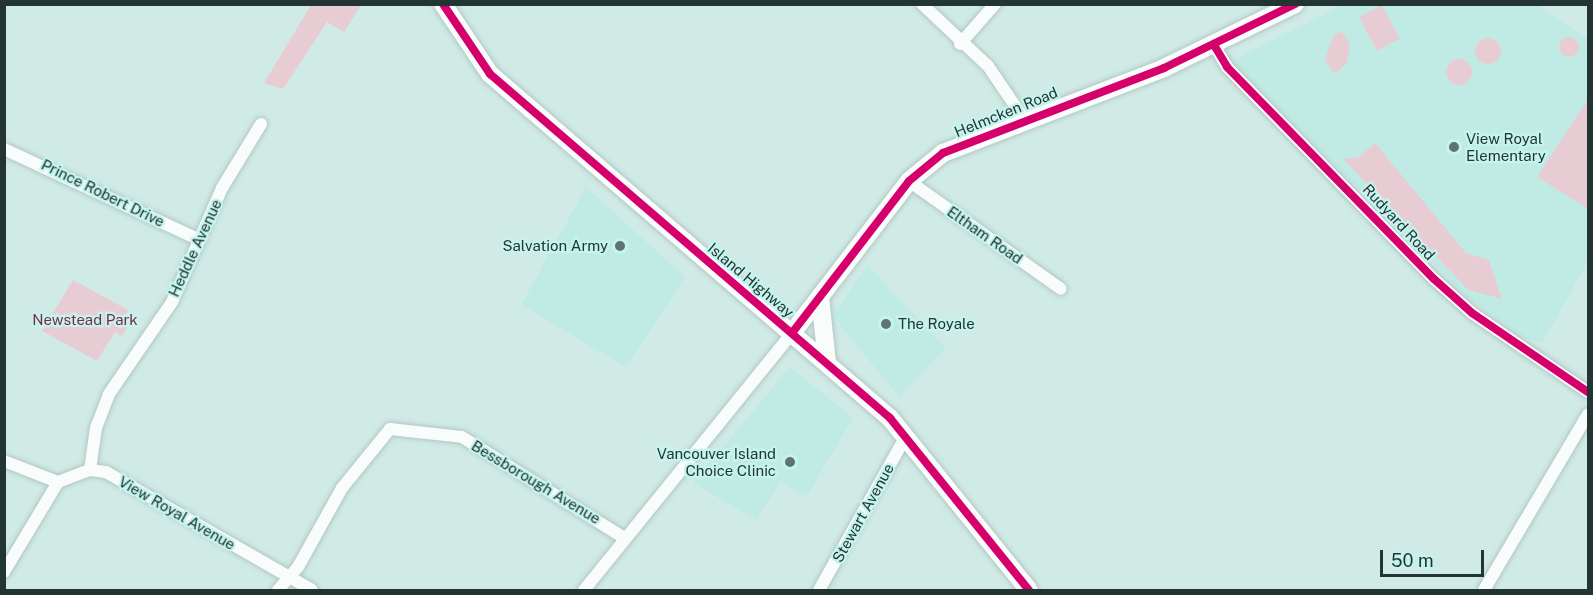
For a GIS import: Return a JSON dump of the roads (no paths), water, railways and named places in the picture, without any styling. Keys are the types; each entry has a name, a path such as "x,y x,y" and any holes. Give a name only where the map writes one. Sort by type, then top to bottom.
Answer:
{"main road":[{"name":"Island Highway","path":"443,4 490,74 827,362 906,436 1029,591"},
{"name":"Helmcken Road","path":"792,333 909,181 969,139 1214,45 1295,4"},
{"path":"820,297 827,362"}],"street":[{"path":"922,4 960,44 988,66 1024,119"},
{"path":"960,44 995,4"},
{"name":"Rudyard Road","path":"1214,45 1227,67 1434,279 1472,313 1588,392"},
{"name":"Heddle Avenue","path":"90,470 96,428 109,394 172,302 222,188 261,124"},
{"name":"Prince Robert Drive","path":"4,149 200,240"},
{"name":"Eltham Road","path":"909,181 1061,289"},
{"name":"Helmcken Road","path":"584,591 624,538 792,333"},
{"path":"1484,591 1588,414"},
{"name":"Bessborough Avenue","path":"278,591 289,578 342,488 390,429 462,437 624,538"},
{"name":"Stewart Avenue","path":"819,591 906,436"},
{"path":"4,461 58,482"},
{"path":"4,572 58,482 90,470"},
{"name":"View Royal Avenue","path":"90,470 106,472 312,591"}],"place":[{"name":"View Royal Elementary","path":"1454,147"},
{"name":"Salvation Army","path":"620,246"},
{"name":"The Royale","path":"886,324"},
{"name":"Vancouver Island Choice Clinic","path":"790,462"}],"park label":[{"name":"Newstead Park","path":"85,320"}]}
